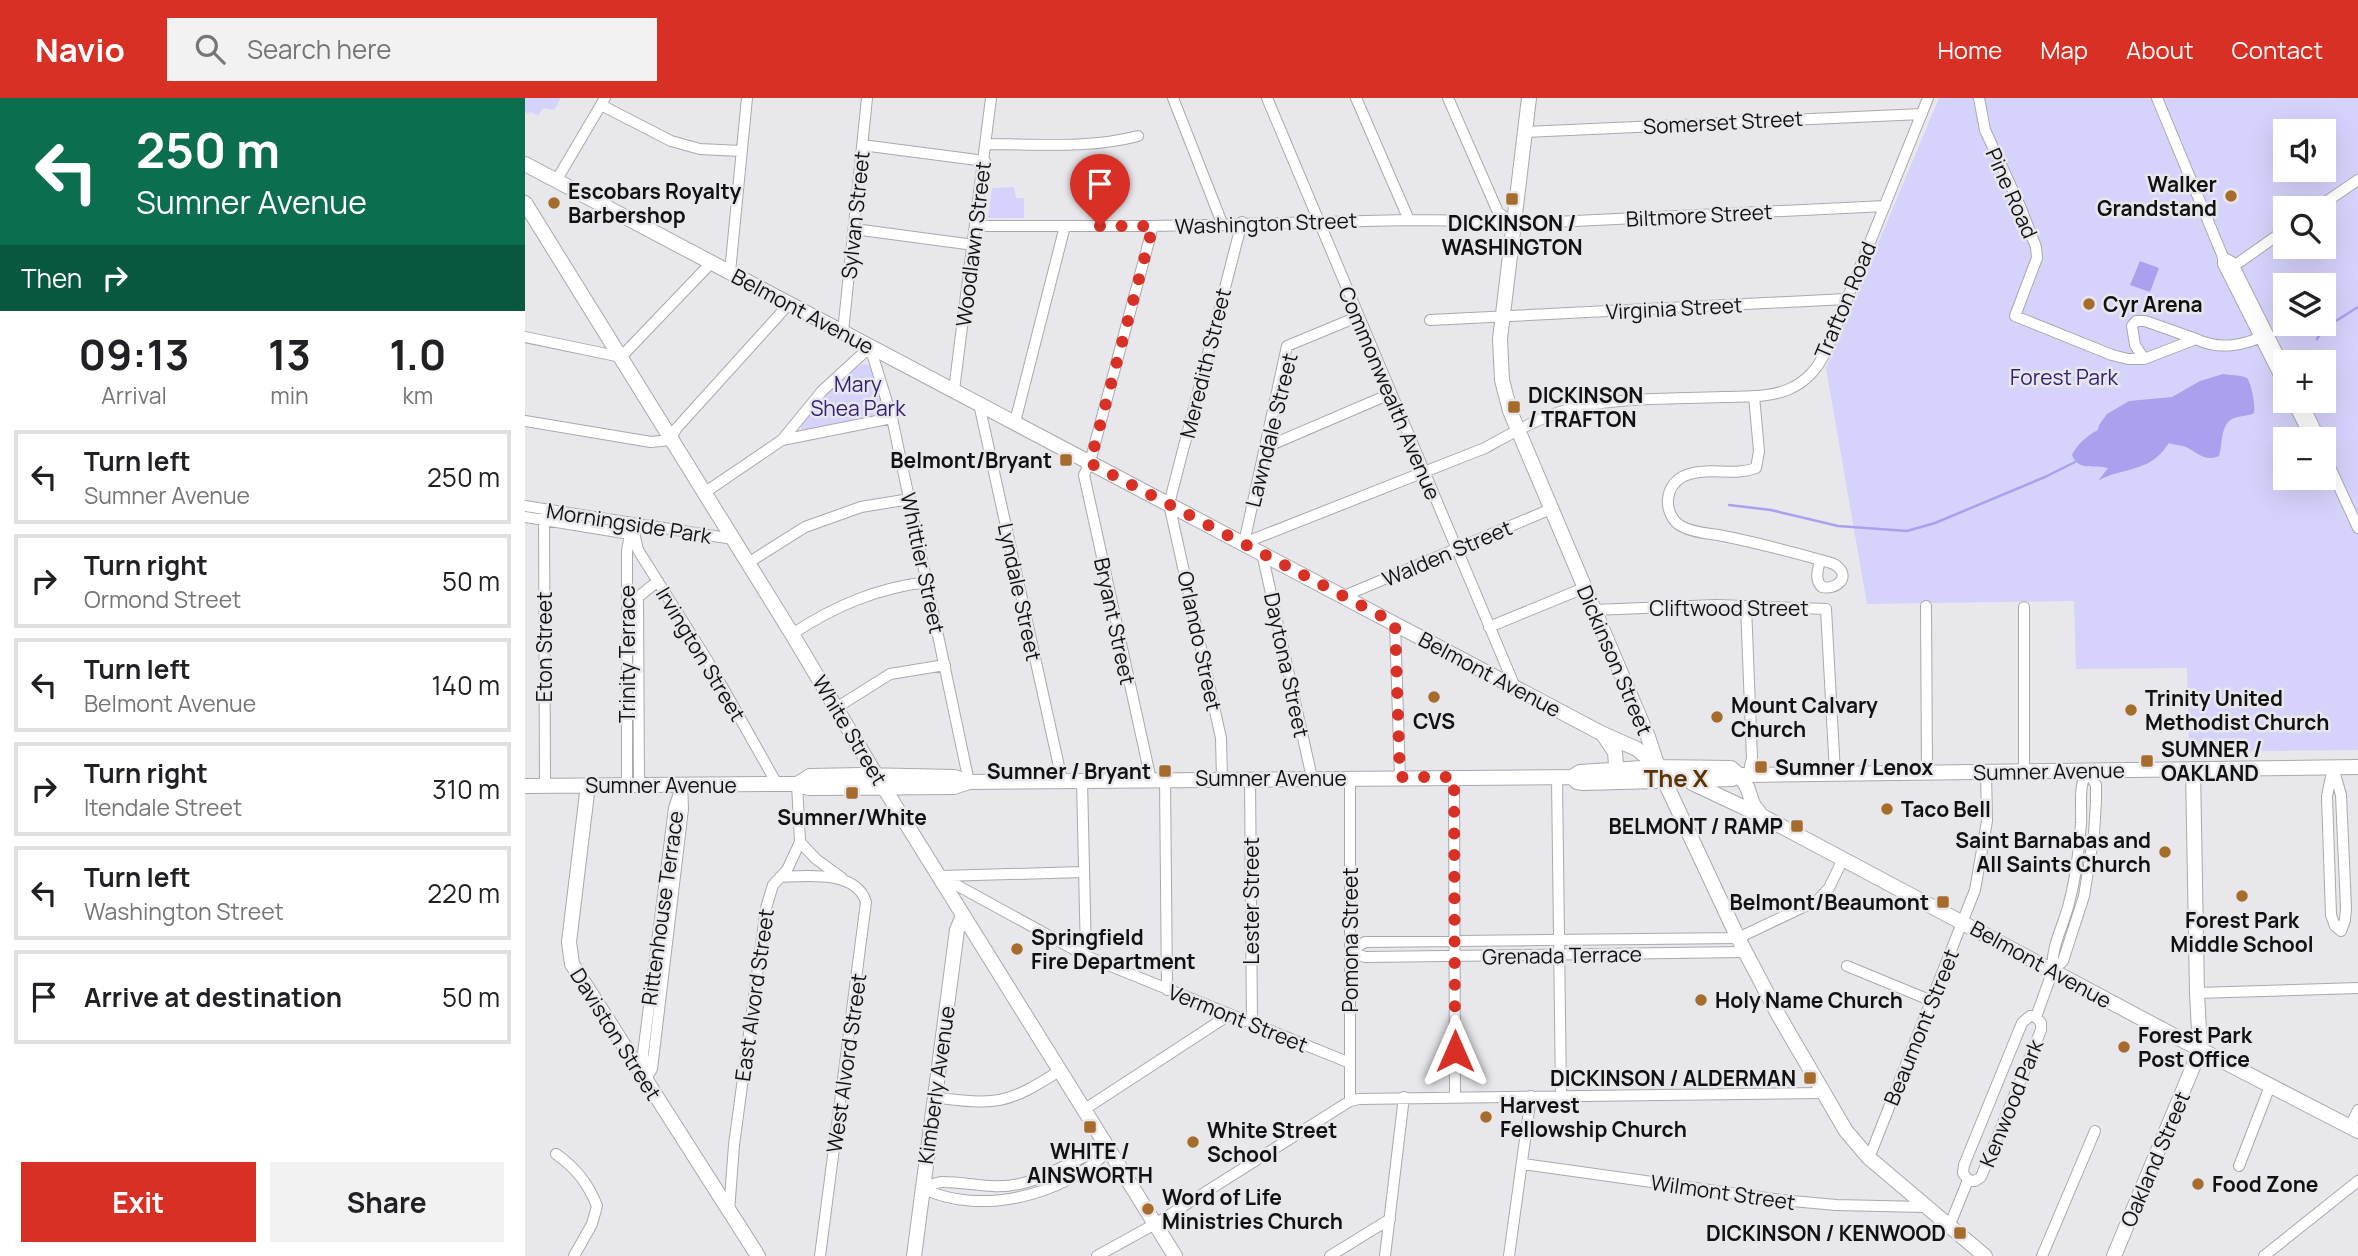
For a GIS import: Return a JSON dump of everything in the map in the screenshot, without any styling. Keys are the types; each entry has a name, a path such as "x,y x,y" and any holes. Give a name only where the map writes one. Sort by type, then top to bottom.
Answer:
{"main road":[{"name":"Dickinson Street","path":"1529,98 1499,347 1501,380 1517,430 1648,737 1658,767 1738,939 1823,1093 1851,1137 1870,1158 1924,1207 1985,1256"},
{"name":"Belmont Avenue","path":"525,164 1601,733 1637,749 1658,767"},
{"name":"White Street","path":"527,211 621,357 963,916 1175,1256"},
{"path":"1601,733 1611,743 1615,752 1617,776"},
{"name":"Sumner Avenue","path":"525,786 797,784 809,788 880,781 954,787 969,782 1400,777 1565,777 1583,783 1658,767 1731,768 1743,777"},
{"name":"Sumner Avenue","path":"1617,776 1666,782 1835,773 2358,767"},
{"name":"Oakland Street","path":"2114,1256 2200,1050 2193,769"},
{"path":"1737,804 1737,785 1743,777 1748,786 1750,803 1762,816"},
{"name":"Belmont Avenue","path":"1687,781 1762,816 2200,1050 2354,1129"},
{"name":"Daviston Street","path":"588,785 569,942 570,958 579,980 758,1256"},
{"name":"Kimberly Avenue","path":"914,1256 957,930 963,916"}],"street":[{"path":"730,272 747,98"},
{"name":"Sylvan Street","path":"843,332 867,98"},
{"name":"Woodlawn Street","path":"954,390 977,226 991,98"},
{"path":"1173,98 1222,223"},
{"name":"Commonwealth Avenue","path":"1267,98 1515,687"},
{"path":"1356,98 1409,220"},
{"path":"1448,98 1498,212 1514,224"},
{"name":"Trafton Road","path":"1244,543 1485,449 1517,430 1553,415 1591,405 1753,396 1789,389 1813,373 1823,357 1928,98"},
{"name":"Pine Road","path":"1979,98 1985,130 2037,250 2037,258 2015,316 2128,359 2144,359 2196,339"},
{"path":"2157,98 2223,257 2224,266 2274,350"},
{"path":"556,181 603,102 671,141 700,149 741,151"},
{"name":"Somerset Street","path":"1525,132 1922,114"},
{"path":"986,144 1092,143 1138,136"},
{"path":"862,145 985,161"},
{"path":"2335,196 2358,180"},
{"name":"Biltmore Street","path":"1514,224 1885,206"},
{"name":"Washington Street","path":"977,226 1153,226 1409,220 1496,221 1514,224"},
{"name":"Meredith Street","path":"1169,504 1242,222"},
{"path":"1015,422 1065,226"},
{"name":"Bryant Street","path":"1153,226 1090,463 1084,475 1158,779 1167,990"},
{"path":"854,229 974,245"},
{"path":"2234,266 2273,238"},
{"path":"2223,257 2230,260 2234,266 2273,356"},
{"path":"525,337 621,357 711,263"},
{"name":"Virginia Street","path":"1430,320 1846,299"},
{"path":"525,421 651,442 671,440 676,429 789,304"},
{"name":"Lawndale Street","path":"1244,543 1287,346 1357,317"},
{"path":"2144,359 2136,349 2133,338 2132,326 2136,321 2209,344 2235,346 2265,336"},
{"path":"704,492 782,440 821,391 870,346"},
{"name":"Whittier Street","path":"870,346 892,418 969,782"},
{"path":"1264,448 1390,394"},
{"path":"1753,396 1759,456 1756,468 1701,472 1681,478 1669,493 1668,506 1671,514 1678,524 1690,530 1744,540 1820,560"},
{"name":"Lyndale Street","path":"979,404 1062,780"},
{"path":"782,440 892,418"},
{"path":"2336,481 2358,528"},
{"path":"748,563 805,527 861,507 909,499"},
{"name":"Orlando Street","path":"1169,504 1221,738 1222,779"},
{"name":"Morningside Park","path":"525,506 544,514 631,528 733,539"},
{"name":"Walden Street","path":"1344,596 1551,509"},
{"name":"Morningside Park","path":"525,517 544,514"},
{"name":"Eton Street","path":"544,514 545,786"},
{"name":"Irvington Street","path":"631,528 638,550 709,663 777,784"},
{"name":"Trinity Terrace","path":"631,528 627,551 633,597 633,786"},
{"name":"Daytona Street","path":"1262,553 1311,778"},
{"name":"Trinity Terrace","path":"633,597 658,581"},
{"path":"792,634 821,615 861,596 899,585 927,582"},
{"path":"1489,627 1584,588"},
{"name":"Cliftwood Street","path":"1594,610 1716,605 1826,609 1835,773"},
{"path":"1743,777 1752,758 1745,606"},
{"path":"1926,606 1927,772"},
{"path":"2024,607 2024,771"},
{"path":"1395,623 1400,777"},
{"path":"836,708 890,674 946,665"},
{"path":"2333,766 2341,795 2346,908 2341,931 2335,926 2331,915 2327,796 2333,766"},
{"path":"2053,970 2051,959 2066,916 2075,874 2081,821 2080,784 2087,770"},
{"path":"2053,970 2063,961 2081,909 2088,877 2094,834 2096,785 2087,770"},
{"name":"Beaumont Street","path":"1870,1158 1975,890 1987,821 1986,772"},
{"path":"1454,777 1455,1098"},
{"path":"1561,1096 1559,940 1565,777"},
{"name":"Lester Street","path":"1250,778 1252,1024"},
{"name":"Pomona Street","path":"1350,778 1350,1101"},
{"path":"1082,780 1086,956"},
{"name":"Rittenhouse Terrace","path":"645,1080 643,1054 646,1026 674,808 682,784"},
{"name":"East Alvord Street","path":"729,1212 734,1145 766,908 771,887 790,866 800,842 797,784"},
{"name":"West Alvord Street","path":"800,842 820,863 859,887 866,906 820,1256"},
{"path":"1738,939 1816,902 1829,888 1843,859"},
{"path":"940,876 1083,872"},
{"path":"2075,874 2088,877"},
{"name":"Vermont Street","path":"940,876 1086,956 1350,1063"},
{"path":"781,877 844,880"},
{"name":"Grenada Terrace","path":"1350,951 1366,942 1738,939"},
{"name":"Grenada Terrace","path":"1350,951 1365,957 1745,952"},
{"path":"1847,966 1932,1001"},
{"name":"Kenwood Park","path":"2036,1017 2053,970"},
{"path":"2197,993 2358,988"},
{"path":"1085,1109 1230,1015"},
{"name":"Kenwood Park","path":"2027,1017 2036,1017 2041,1023 2041,1030 1981,1177 1975,1181 1968,1180 1963,1173 1964,1165 2022,1023 2027,1017"},
{"path":"934,1097 984,1103 1000,1101 1028,1091 1061,1070"},
{"path":"2239,1166 2270,1086"},
{"path":"1097,1256 1155,1224 1350,1101 1405,1097 1823,1093"},
{"path":"1509,1256 1531,1096"},
{"path":"1385,1256 1405,1097"},
{"path":"2354,1129 2358,1110"},
{"path":"2042,1256 2095,1131"},
{"path":"922,1188 938,1196 969,1200 1022,1196 1050,1180 1096,1162 1109,1150"},
{"path":"556,1154 569,1163 580,1176 597,1206 592,1224 574,1256"},
{"name":"Wilmont Street","path":"1523,1164 1781,1200 1836,1205 1924,1207"},
{"path":"708,1180 733,1172"},
{"path":"922,1188 940,1182 995,1187 1050,1180"},
{"name":"Kenwood Park","path":"1949,1227 1968,1180"},
{"path":"2264,1256 2358,1181"},
{"path":"995,1187 996,1200"},
{"path":"1330,1256 1390,1219"}],"green space":[{"path":"525,98 561,98 554,110 543,108 538,116 525,111"},
{"name":"Forest Park","path":"1939,98 2358,98 2358,750 2189,752 2187,668 2076,669 2074,601 1867,604 1826,368"},
{"path":"1014,187 1016,198 1024,198 1024,218 988,218 992,188"},
{"name":"Mary Shea Park","path":"865,364 874,368 884,413 803,431 800,426 831,389 857,366"}],"shaded area":[{"path":"2140,261 2159,268 2150,292 2130,285"},
{"path":"2223,374 2249,380 2254,413 2228,422 2219,456 2206,457 2186,447 2169,443 2151,462 2098,481 2108,468 2083,466 2072,455 2083,440 2098,430 2107,414 2129,401 2172,397 2200,381"}],"waterway":[{"path":"2317,339 2323,329 2358,307"},
{"path":"1729,505 1771,510 1838,526 1907,531 1935,523 2075,462"}],"place":[{"name":"Walker Grandstand","path":"2231,196"},
{"name":"DICKINSON / WASHINGTON","path":"1512,199"},
{"name":"Escobars Royalty Barbershop","path":"554,203"},
{"name":"Cyr Arena","path":"2089,304"},
{"name":"DICKINSON / TRAFTON","path":"1514,407"},
{"name":"Belmont/Bryant","path":"1066,460"},
{"name":"CVS","path":"1434,697"},
{"name":"Trinity United Methodist Church","path":"2131,710"},
{"name":"Mount Calvary Church","path":"1717,717"},
{"name":"SUMNER / OAKLAND","path":"2147,761"},
{"name":"Sumner / Lenox","path":"1761,767"},
{"name":"Sumner / Bryant","path":"1165,771"},
{"name":"Sumner/White","path":"852,793"},
{"name":"Taco Bell","path":"1887,809"},
{"name":"BELMONT / RAMP","path":"1797,826"},
{"name":"Saint Barnabas and All Saints Church","path":"2165,852"},
{"name":"Forest Park Middle School","path":"2242,896"},
{"name":"Belmont/Beaumont","path":"1943,902"},
{"name":"Springfield Fire Department","path":"1017,949"},
{"name":"Holy Name Church","path":"1701,1000"},
{"name":"Forest Park Post Office","path":"2124,1047"},
{"name":"DICKINSON / ALDERMAN","path":"1810,1078"},
{"name":"Harvest Fellowship Church","path":"1486,1117"},
{"name":"WHITE / AINSWORTH","path":"1090,1127"},
{"name":"White Street School","path":"1193,1142"},
{"name":"Food Zone","path":"2198,1184"},
{"name":"Word of Life Ministries Church","path":"1148,1209"},
{"name":"DICKINSON / KENWOOD","path":"1960,1233"}],"district":[{"name":"The X","path":"1676,777"}],"route":[{"path":"1100,226 1153,226 1090,463 1395,623 1400,777 1454,777 1455,1051"}]}
